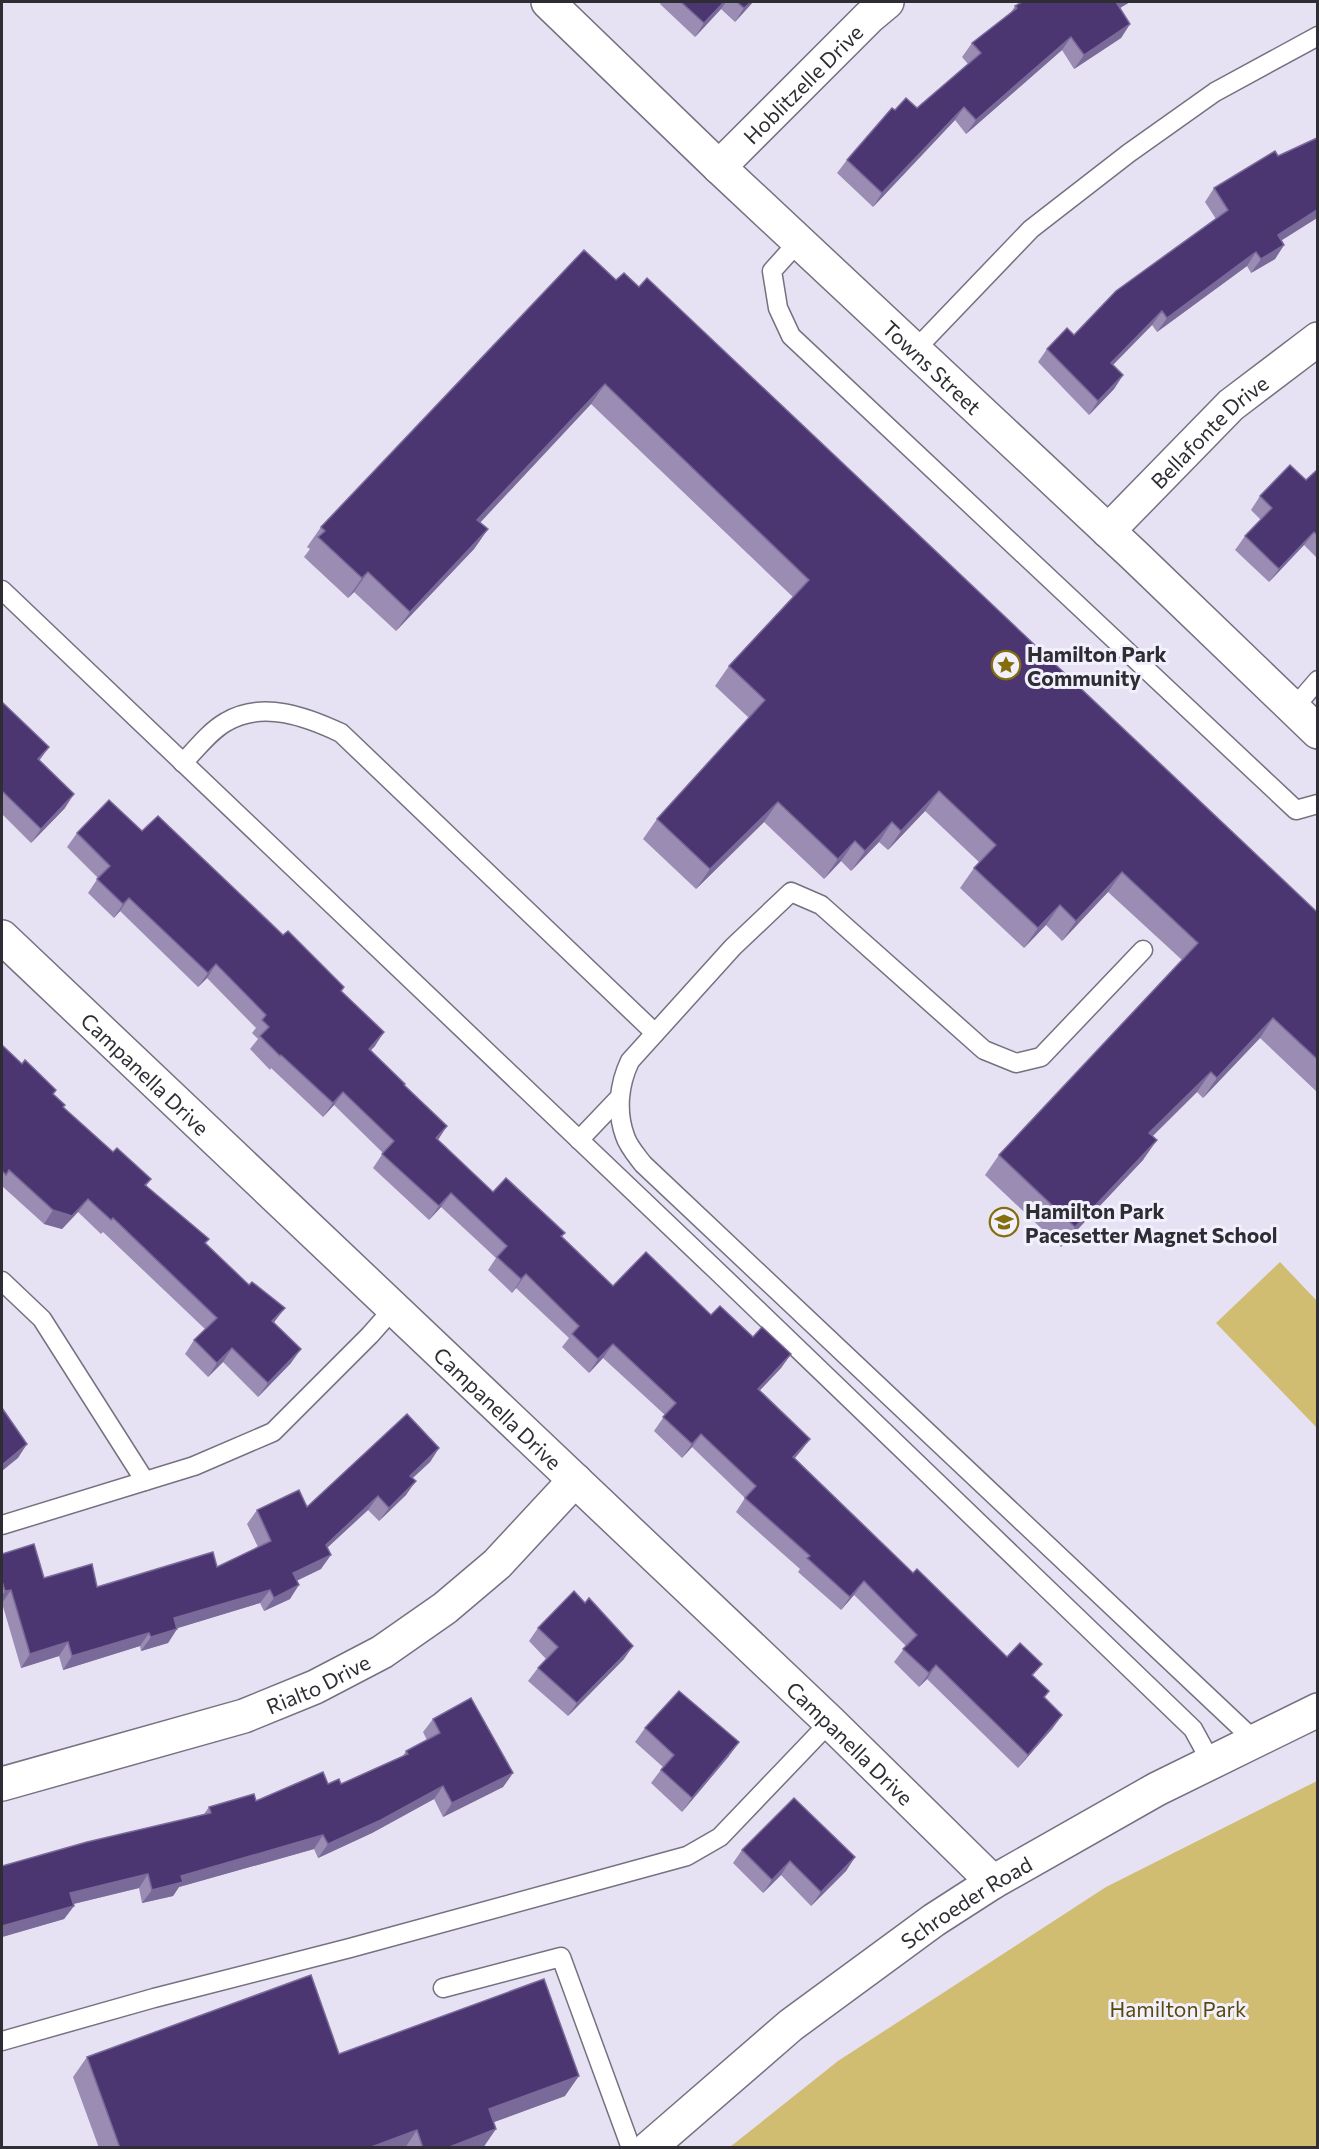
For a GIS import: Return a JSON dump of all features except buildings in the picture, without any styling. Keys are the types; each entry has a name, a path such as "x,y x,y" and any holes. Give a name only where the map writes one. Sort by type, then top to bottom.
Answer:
{"street":[{"name":"Towns Street","path":"548,2 719,167 1108,531 1317,732"},
{"name":"Hoblitzelle Drive","path":"719,167 869,16 887,2"},
{"name":"Bellafonte Drive","path":"1108,531 1231,405 1317,339"},
{"name":"Campanella Drive","path":"2,937 830,1722 993,1882"},
{"name":"Rialto Drive","path":"2,1784 244,1716 315,1687 373,1657 445,1608 497,1564 575,1480"},
{"name":"Schroeder Road","path":"649,2148 791,2025 934,1920 993,1882 1157,1789 1317,1710"}],"lane":[{"path":"915,350 1031,229 1130,153 1215,92 1317,36"},
{"path":"799,241 772,271 778,308 791,336 1296,810 1317,804"},
{"path":"2,590 1193,1729 1211,1762"},
{"path":"1293,709 1317,680"},
{"path":"183,763 227,721 252,712 283,712 311,719 341,733 655,1033"},
{"path":"1143,950 1041,1057 1016,1063 984,1050 822,905 791,892 734,947 630,1061 622,1078 619,1098 625,1137 643,1164 1254,1740"},
{"path":"579,1140 619,1098"},
{"path":"2,1281 42,1319 144,1481"},
{"path":"2,1525 194,1466 273,1432 393,1309"},
{"path":"2,2041 154,1998 350,1948 687,1856 720,1837 830,1722"},
{"path":"443,1988 561,1957 631,2148"}],"green space":[{"path":"1280,1262 1317,1301 1317,1428 1216,1323"},
{"name":"Hamilton Park","path":"1317,1781 1317,2147 730,2147 838,2061 1106,1887"}],"place":[{"name":"Hamilton Park Community","path":"1006,665"},
{"name":"Hamilton Park Pacesetter Magnet School","path":"1004,1222"}]}
